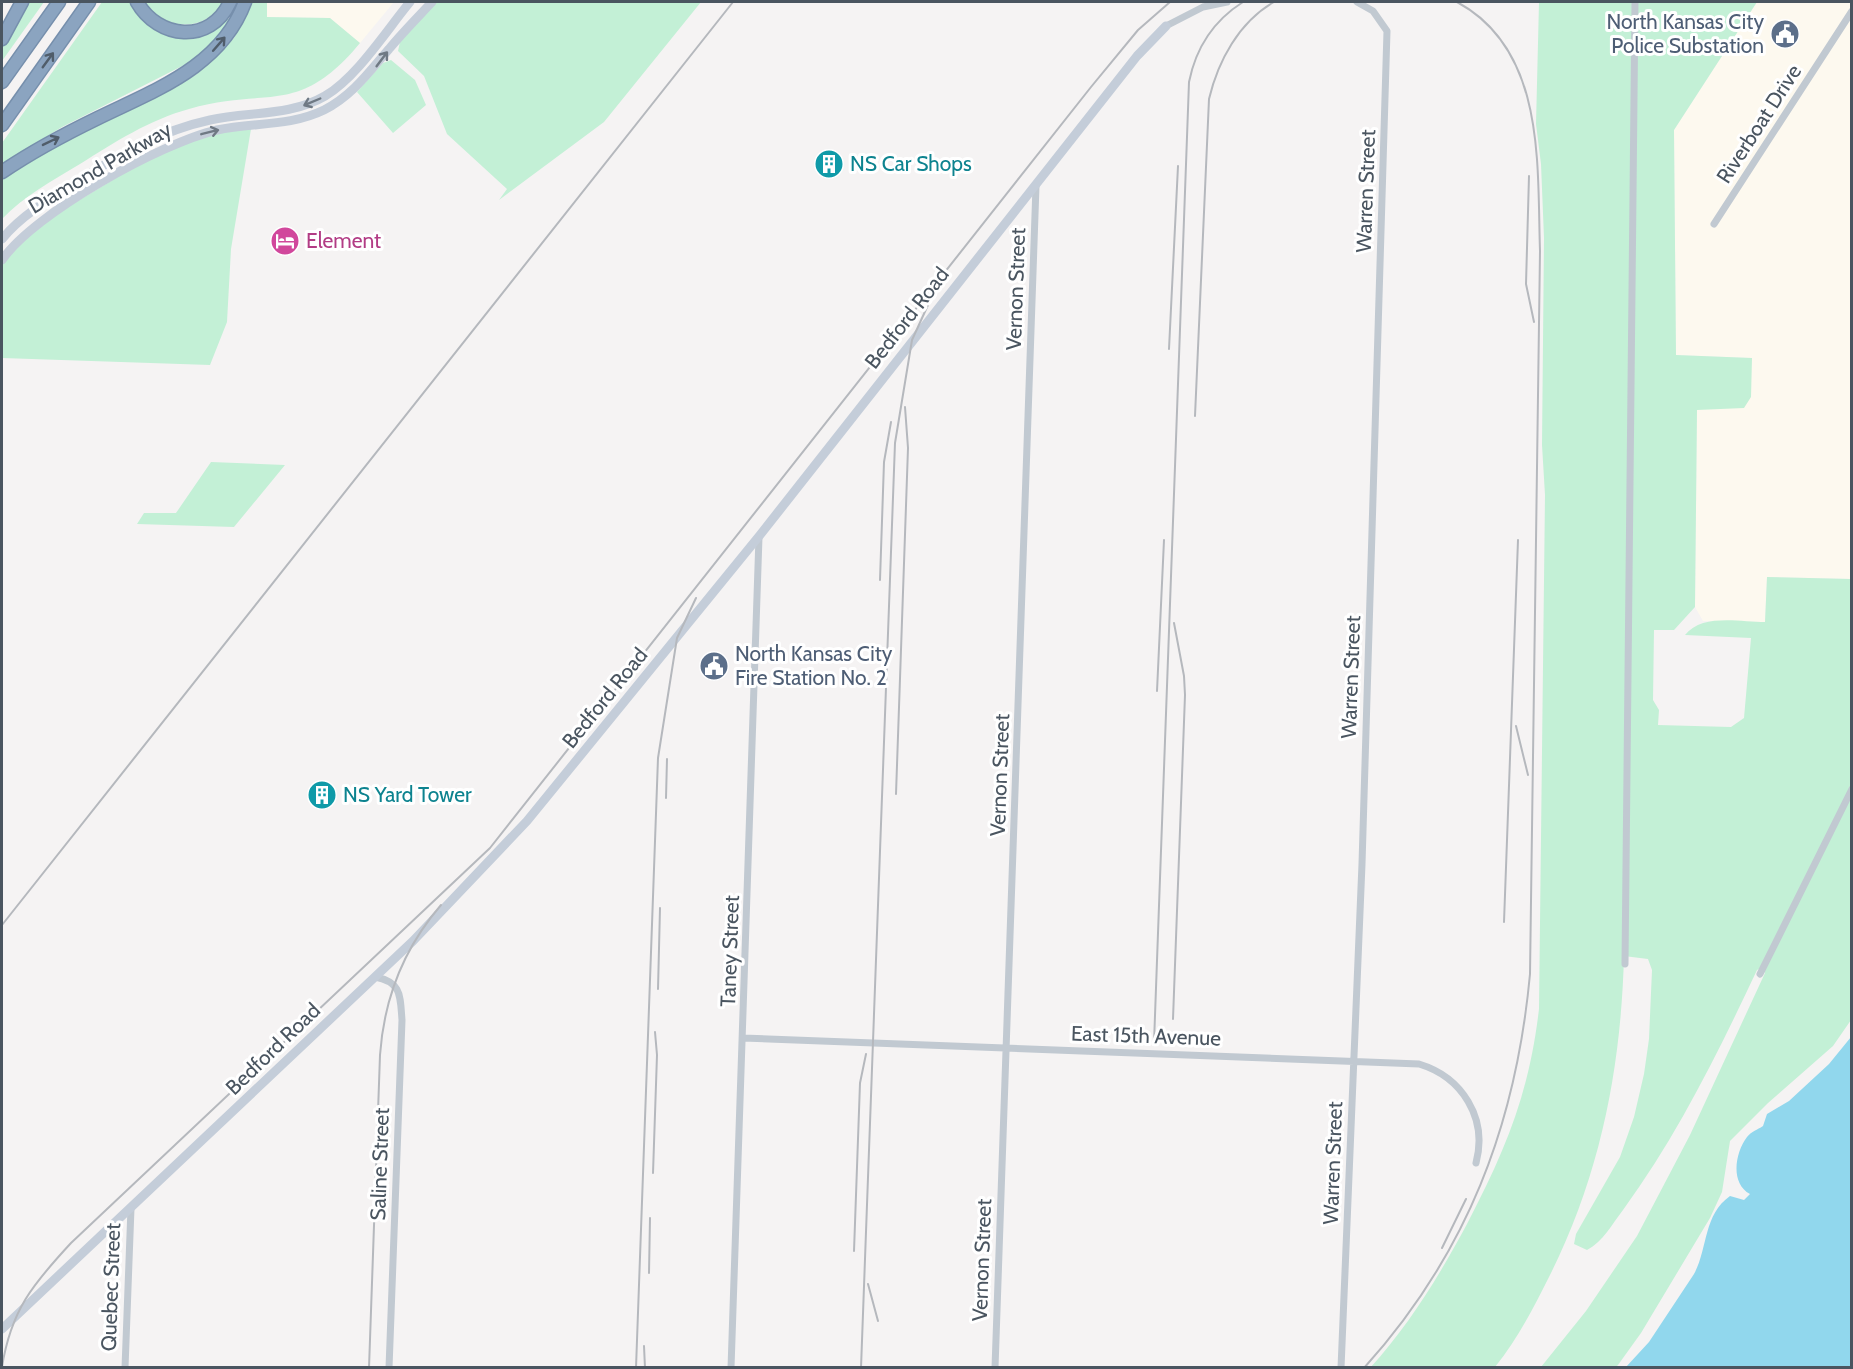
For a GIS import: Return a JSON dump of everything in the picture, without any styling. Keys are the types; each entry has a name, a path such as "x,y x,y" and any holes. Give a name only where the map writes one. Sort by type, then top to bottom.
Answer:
{"highway":[{"path":"2,39 22,2"},
{"path":"2,82 59,2"},
{"path":"2,125 89,2"},
{"path":"136,2 156,24 184,32 209,25 223,13 230,2"},
{"path":"2,172 42,146 184,75 220,45 237,20 245,2"}],"street":[{"name":"Diamond Parkway","path":"2,239 44,202 112,160 160,135 210,120 291,110 325,96 348,77 410,2"},
{"name":"Diamond Parkway","path":"2,260 11,246 46,217 155,153 218,130 285,124 323,110 342,99 372,71 432,2"},
{"path":"1166,26 1203,7 1227,2"},
{"name":"Warren Street","path":"1341,1368 1354,1061 1387,31 1373,11 1357,2"},
{"path":"1625,964 1635,2"},
{"name":"Riverboat Drive","path":"1714,224 1851,11"},
{"name":"Bedford Road","path":"2,1329 375,977 478,874 527,821 760,535 1137,56 1166,26"},
{"name":"Vernon Street","path":"995,1368 1036,183"},
{"name":"Taney Street","path":"731,1368 760,535"},
{"path":"1760,974 1851,789"},
{"name":"Saline Street","path":"375,977 391,981 396,987 402,1020 389,1368"},
{"name":"East 15th Avenue","path":"743,1038 1419,1064 1448,1078 1466,1097 1476,1121 1479,1144 1476,1163"},
{"name":"Quebec Street","path":"125,1368 131,1208"}],"shaded area":[{"path":"267,2 394,2 360,43 330,18 266,17"},
{"path":"1757,2 1851,2 1851,579 1767,577 1765,622 1703,621 1695,607 1697,410 1752,358 1676,355 1674,130"}],"green space":[{"path":"28,2 44,2 2,61 2,47"},
{"path":"102,2 131,2 147,24 172,36 226,17 231,21 209,47 190,62 62,127 2,164 2,143"},
{"path":"144,2 224,2 206,19 184,24 162,19"},
{"path":"252,2 267,2 267,17 330,18 360,43 338,66 318,82 299,91 281,96 216,103 189,109 146,125 39,189 2,219 2,178 36,154 197,74 234,38"},
{"path":"433,2 701,2 604,122 499,200 507,189 447,134 424,76 398,51 400,42"},
{"path":"1539,2 1757,2 1674,130 1676,355 1752,358 1751,397 1744,408 1697,410 1695,607 1674,630 1654,630 1653,700 1659,710 1658,725 1731,727 1744,718 1751,638 1685,635 1692,628 1711,621 1765,622 1767,577 1851,579 1851,1020 1833,1046 1768,1103 1730,1141 1722,1192 1710,1218 1641,1333 1618,1365 1615,1368 1541,1367 1586,1311 1637,1236 1690,1135 1765,973 1761,968 1757,970 1712,1063 1643,1182 1607,1232 1587,1250 1574,1244 1576,1234 1620,1157 1634,1117 1649,1039 1652,970 1648,959 1624,956 1618,1040 1612,1081 1594,1161 1567,1239 1518,1335 1495,1367 1370,1368 1411,1317 1435,1281 1493,1171 1522,1095 1535,1040 1539,1009 1545,495 1542,445 1544,238 1541,164 1536,124"},
{"path":"391,60 415,80 426,105 393,133 357,92 383,63"},
{"path":"251,129 231,249 227,322 210,365 2,358 2,266 13,249 53,216 154,155 216,133"},
{"path":"211,462 285,465 234,527 137,524 144,513 176,513"}],"water":[{"path":"1851,1037 1851,1367 1626,1367 1649,1342 1694,1274 1710,1222 1721,1204 1730,1196 1744,1200 1750,1194 1739,1183 1736,1167 1737,1159 1747,1137 1763,1126 1767,1114 1789,1101 1829,1064"}],"railway":[{"path":"2,925 733,2"},
{"path":"2,1367 11,1329 26,1299 45,1272 71,1243 490,848 1091,87 1138,30 1170,2"},
{"path":"1154,1043 1189,82 1196,57 1207,36 1232,9 1243,2"},
{"path":"1195,416 1209,99 1224,57 1240,31 1250,20 1274,2"},
{"path":"1364,1368 1400,1325 1431,1280 1458,1233 1480,1185 1513,1083 1530,974 1540,251 1536,147 1531,112 1522,79 1507,49 1486,23 1457,2"},
{"path":"1169,349 1178,166"},
{"path":"1529,176 1526,284 1534,322"},
{"path":"861,1368 895,443 912,340 928,305"},
{"path":"896,794 908,448 905,407"},
{"path":"880,580 884,462 891,422"},
{"path":"1157,691 1164,540"},
{"path":"1504,922 1518,540"},
{"path":"636,1368 658,758 677,638 696,598"},
{"path":"1173,1019 1185,695 1184,676 1174,623"},
{"path":"1516,726 1528,775"},
{"path":"666,798 667,759"},
{"path":"369,1368 382,1034 391,994 406,957 441,905"},
{"path":"658,989 660,908"},
{"path":"653,1173 657,1055 655,1032"},
{"path":"854,1251 860,1083 866,1054"},
{"path":"1442,1248 1466,1199"},
{"path":"649,1273 650,1218"},
{"path":"868,1284 878,1321"},
{"path":"644,1346 645,1368"}],"place":[{"name":"North Kansas City Police Substation","path":"1785,34"},
{"name":"NS Car Shops","path":"829,164"},
{"name":"Element","path":"285,241"},
{"name":"North Kansas City Fire Station No. 2","path":"714,666"},
{"name":"NS Yard Tower","path":"322,795"}]}
